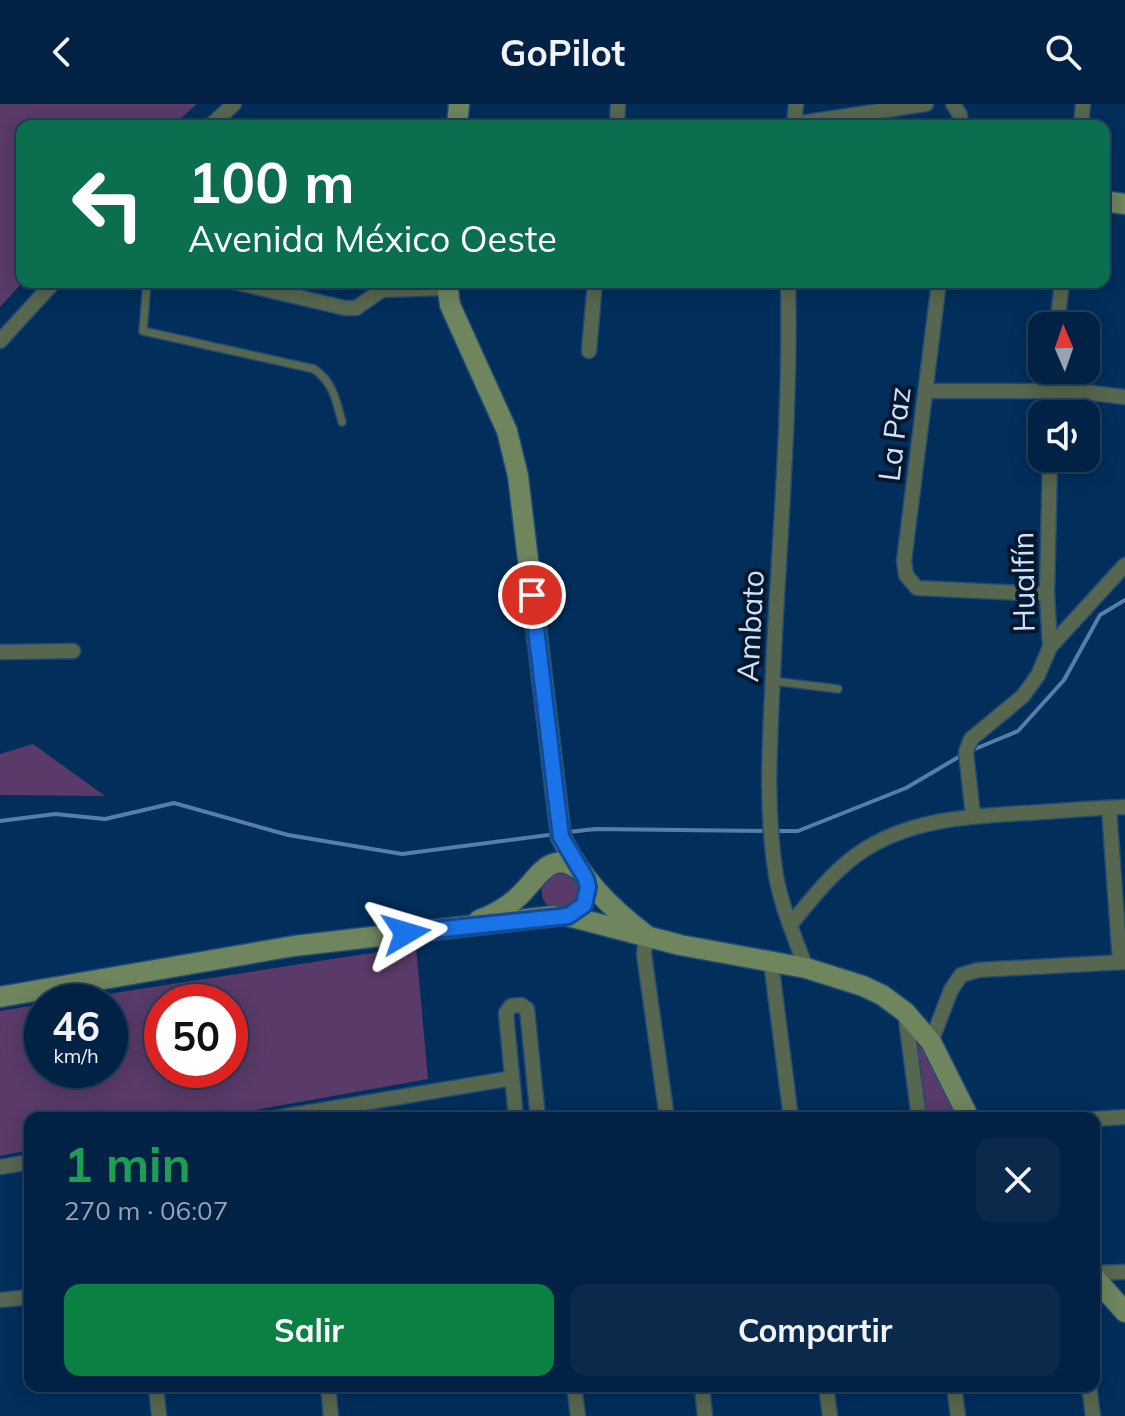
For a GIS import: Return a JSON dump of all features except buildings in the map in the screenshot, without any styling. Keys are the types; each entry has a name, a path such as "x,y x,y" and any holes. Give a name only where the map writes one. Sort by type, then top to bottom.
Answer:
{"main road":[{"path":"0,997 294,946 561,916 577,912 586,901 588,891 583,874 560,828 518,476 507,431 493,395 455,320 448,288"},
{"path":"560,828 537,875 533,893 542,910 692,948 806,968 882,995 905,1012 931,1042 966,1112"},
{"path":"466,925 507,905 549,865 560,862 570,864 583,874 609,904 646,935"},
{"path":"1100,1282 1125,1312"}],"street":[{"path":"217,120 234,104"},
{"path":"825,120 926,104"},
{"path":"0,341 49,288"},
{"path":"277,288 345,308 356,308 382,290 408,288"},
{"path":"589,351 594,288"},
{"name":"Ambato","path":"788,288 785,430 769,760 770,819 777,880 806,968"},
{"name":"La Paz","path":"938,288 904,561 906,575 917,588 1047,594"},
{"path":"1059,312 1061,288"},
{"path":"1051,384 1051,400"},
{"path":"926,391 1075,391 1125,397"},
{"name":"Hualfín","path":"973,816 966,752 971,739 1023,696 1038,675 1050,647 1047,594 1050,472"},
{"path":"1050,647 1125,565"},
{"path":"0,652 73,651"},
{"path":"790,925 833,875 858,854 914,827 973,816 1125,807"},
{"path":"931,1042 951,990 961,975 978,970 1122,962 1109,808"},
{"path":"646,935 644,954 666,1112"},
{"path":"771,962 790,1112"},
{"path":"515,1112 506,1013 511,1006 521,1005 527,1009 537,1112"},
{"path":"905,1012 918,1112"},
{"path":"324,1112 512,1078"},
{"path":"1100,1119 1125,1117"},
{"path":"0,1167 24,1163"},
{"path":"1100,1274 1125,1272"},
{"path":"0,1300 24,1298"},
{"path":"157,1392 159,1416"},
{"path":"329,1392 331,1416"},
{"path":"575,1392 578,1416"},
{"path":"703,1392 705,1416"},
{"path":"827,1392 830,1416"},
{"path":"955,1392 958,1416"},
{"path":"1090,1392 1093,1416"}],"lane":[{"path":"147,288 143,331 314,369 334,389 342,422"},
{"path":"773,681 838,689"}],"shaded area":[{"path":"0,104 197,104 179,120 16,120 17,288 0,307"},
{"path":"33,744 105,796 0,795 0,754"},
{"path":"570,870 582,886 582,896 578,903 569,907 551,907 544,901 542,890 546,875"},
{"path":"416,946 428,1079 244,1112 24,1112 24,1151 0,1156 0,1011 24,1007 24,1088 128,1088 128,991 144,988 144,1088 248,1088 248,984 172,984"},
{"path":"916,1045 924,1047 957,1111 924,1112"}],"waterway":[{"path":"970,751 1018,731 1064,680 1100,615 1125,600"},
{"path":"776,831 798,831 906,788 962,755"},
{"path":"0,821 55,814 105,819 174,803 288,835 402,854 556,834"},
{"path":"568,832 596,829 767,831"}],"route":[{"path":"406,933 568,916 577,912 586,901 588,884 561,837 532,595"}]}
